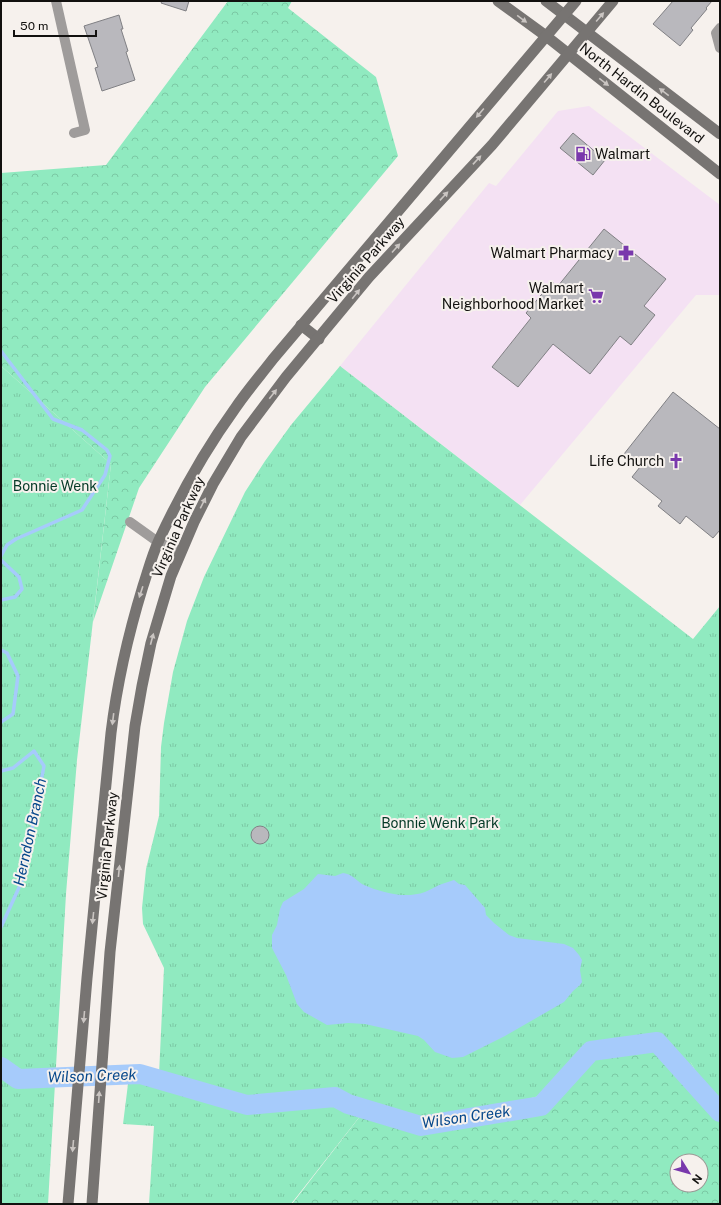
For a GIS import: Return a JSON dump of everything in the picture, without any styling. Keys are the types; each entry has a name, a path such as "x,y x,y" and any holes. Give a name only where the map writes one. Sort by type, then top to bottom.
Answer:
{"main road":[{"name":"North Hardin Boulevard","path":"498,1 546,36 720,174"},
{"name":"North Hardin Boulevard","path":"546,1 720,134"},
{"name":"Virginia Parkway","path":"68,1204 87,978 116,696 123,657 133,618 158,542 196,469 234,409 301,325 576,1"},
{"name":"Virginia Parkway","path":"92,1204 108,980 131,758 142,686 151,643 171,576 194,522 213,484 240,437 286,377 369,277 492,145 613,1"},
{"path":"301,325 319,339"}],"street":[{"path":"56,1 85,130 74,133"},
{"path":"720,28 716,33 720,47"},
{"path":"130,522 158,542 182,552"}],"shaded area":[{"path":"589,106 720,205 720,295 696,295 520,505 340,366 489,183 496,186 558,111"}],"green space":[{"path":"228,1 292,1 288,8 376,77 398,156 205,387 139,488 93,622 111,464 1,366 1,173 106,165"},
{"name":"Bonnie Wenk","path":"1,366 111,464 77,760 66,894 48,1204 1,1204"},
{"name":"Bonnie Wenk Park","path":"340,366 693,639 720,606 720,1097 709,1094 691,1063 622,1040 549,1093 468,1116 430,1123 368,1106 291,1204 149,1204 154,1126 123,1124 130,1068 159,1075 164,968 143,924 142,908 146,869 159,816 161,747 173,672 187,621 204,577 245,492 291,425"},
{"path":"662,1036 691,1063 709,1094 720,1097 720,1204 292,1204 368,1106 430,1123 468,1116 549,1093 622,1040"}],"water":[{"path":"343,873 371,888 386,893 402,895 425,892 454,880 459,884 465,885 485,908 486,915 509,935 517,938 564,944 573,948 582,960 580,970 582,982 564,1002 505,1036 463,1057 452,1058 435,1052 418,1036 365,1024 348,1023 327,1025 304,1012 297,1004 286,975 272,948 272,935 277,925 283,902 304,889 318,874 335,876"}],"building":[{"path":"162,1 189,1 186,11 161,3"},
{"path":"673,1 712,1 691,28 693,30 680,46 653,24"},
{"path":"119,15 123,29 121,29 128,51 126,52 135,80 102,91 95,68 98,67 84,26"},
{"name":"Walmart","path":"573,133 605,160 593,175 560,148"},
{"name":"Walmart Neighborhood Market","path":"604,229 666,279 644,306 655,315 631,345 620,336 590,374 553,344 518,387 492,367 531,318 526,313 552,282 558,286"},
{"name":"Life Church","path":"673,392 720,429 720,530 713,538 686,516 680,524 658,506 662,501 632,477 640,467 624,454"},
{"path":"260,826 266,829 269,835 266,841 260,844 254,841 251,835 254,829"}],"waterway":[{"name":"Herndon Branch","path":"1,351 53,419 82,430 107,450 110,456 105,475 82,510 16,539 7,545 1,556"},
{"name":"Herndon Branch","path":"1,560 19,577 22,589 15,597 1,600"},
{"name":"Herndon Branch","path":"1,650 7,653 18,676 13,714 1,722"},
{"name":"Herndon Branch","path":"1,771 13,768 34,751 44,766 22,881 1,927"},
{"name":"Wilson Creek","path":"1,1067 18,1079 140,1074 247,1105 335,1097 348,1104 421,1126 541,1106 591,1051 657,1042 720,1112"}],"place":[{"name":"Walmart","path":"583,154"},
{"name":"Walmart Pharmacy","path":"626,253"},
{"name":"Walmart Neighborhood Market","path":"596,296"},
{"name":"Life Church","path":"676,461"}]}
